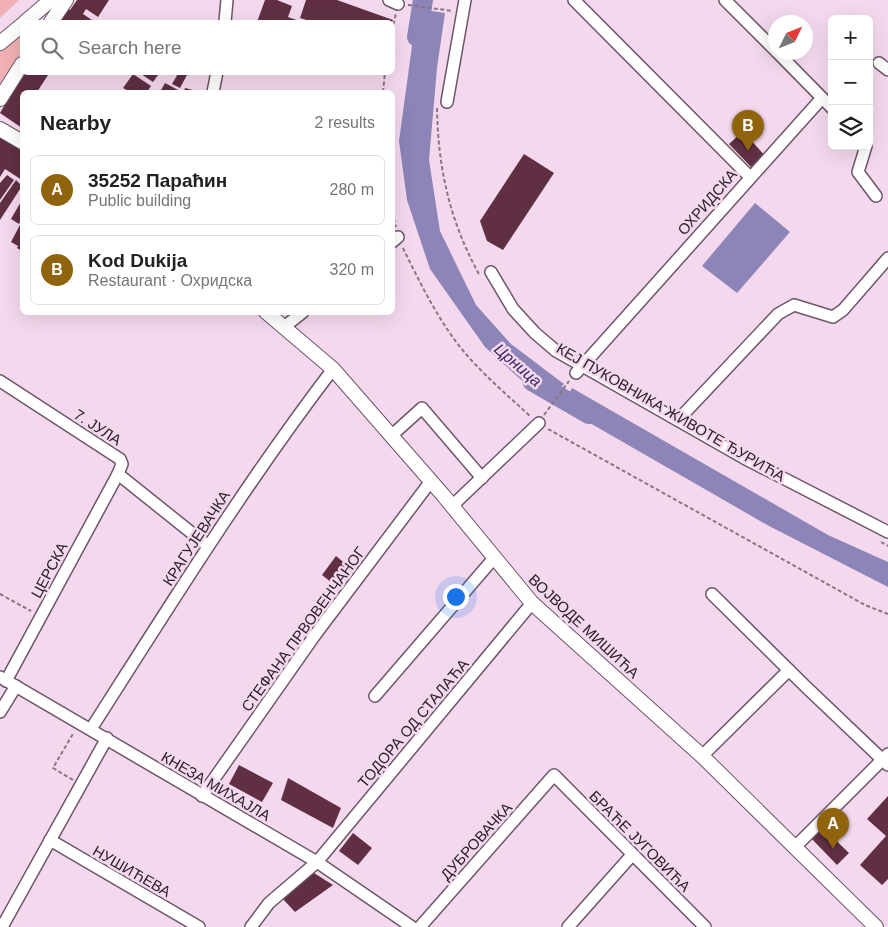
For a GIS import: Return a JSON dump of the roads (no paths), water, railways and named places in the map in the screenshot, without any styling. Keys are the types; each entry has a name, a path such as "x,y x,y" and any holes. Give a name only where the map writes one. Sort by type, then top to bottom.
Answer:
{"main road":[{"path":"28,20 51,0"},
{"path":"52,20 66,0"},
{"path":"0,43 20,27"},
{"path":"0,99 20,67"},
{"path":"0,129 20,141"},
{"name":"ВОЈВОДЕ МИШИЋА","path":"270,315 333,369 431,481 532,603 702,756 876,927"}],"street":[{"path":"225,20 227,0"},
{"path":"442,104 465,0"},
{"name":"ОХРИДСКА","path":"574,0 750,177 576,372"},
{"path":"725,0 768,44"},
{"path":"784,60 829,105"},
{"path":"213,90 216,75"},
{"path":"750,177 822,98"},
{"path":"865,150 858,172 876,196"},
{"path":"678,420 778,314 794,305 833,317 843,310 888,258"},
{"path":"491,272 513,309 576,372 678,420 744,458 888,532"},
{"path":"284,326 300,315"},
{"name":"КРАГУЈЕВАЧКА","path":"92,729 208,546 274,448 333,369"},
{"name":"7. ЈУЛА","path":"0,381 120,459 122,464 118,474"},
{"path":"391,436 422,408 482,478"},
{"path":"452,506 539,423"},
{"path":"118,474 208,546"},
{"name":"ЦЕРСКА","path":"0,712 7,681 118,474"},
{"name":"СТЕФАНА ПРВОВЕНЧАНОГ","path":"202,796 315,635 431,481"},
{"path":"375,696 494,558"},
{"path":"712,594 789,670 886,760 795,848"},
{"name":"ТОДОРА ОД СТАЛАЋА","path":"251,927 269,904 317,862 532,603"},
{"path":"702,756 789,670"},
{"name":"КНЕЗА МИХАЈЛА","path":"7,681 317,862 412,927"},
{"path":"2,927 107,738"},
{"name":"БРАЋЕ ЈУГОВИЋА","path":"554,775 705,927"},
{"name":"ДУБРОВАЧКА","path":"420,927 554,775"},
{"name":"НУШИЋЕВА","path":"50,840 199,927"},
{"path":"568,927 632,855"}],"water":[{"path":"418,9 445,13 437,68 429,160 440,231 476,305 511,344 564,384 550,401 519,378 485,347 430,269 407,200 399,141"},
{"path":"755,203 790,232 737,293 702,266"},
{"path":"572,388 828,535 888,562 888,587 769,526 562,407"}],"waterway":[{"name":"Црница","path":"417,37 423,0"},
{"name":"Црница","path":"532,381 589,414"}],"place":[{"name":"Kod Dukija","path":"748,151"},
{"name":"35252 Параћин","path":"833,849"}]}
